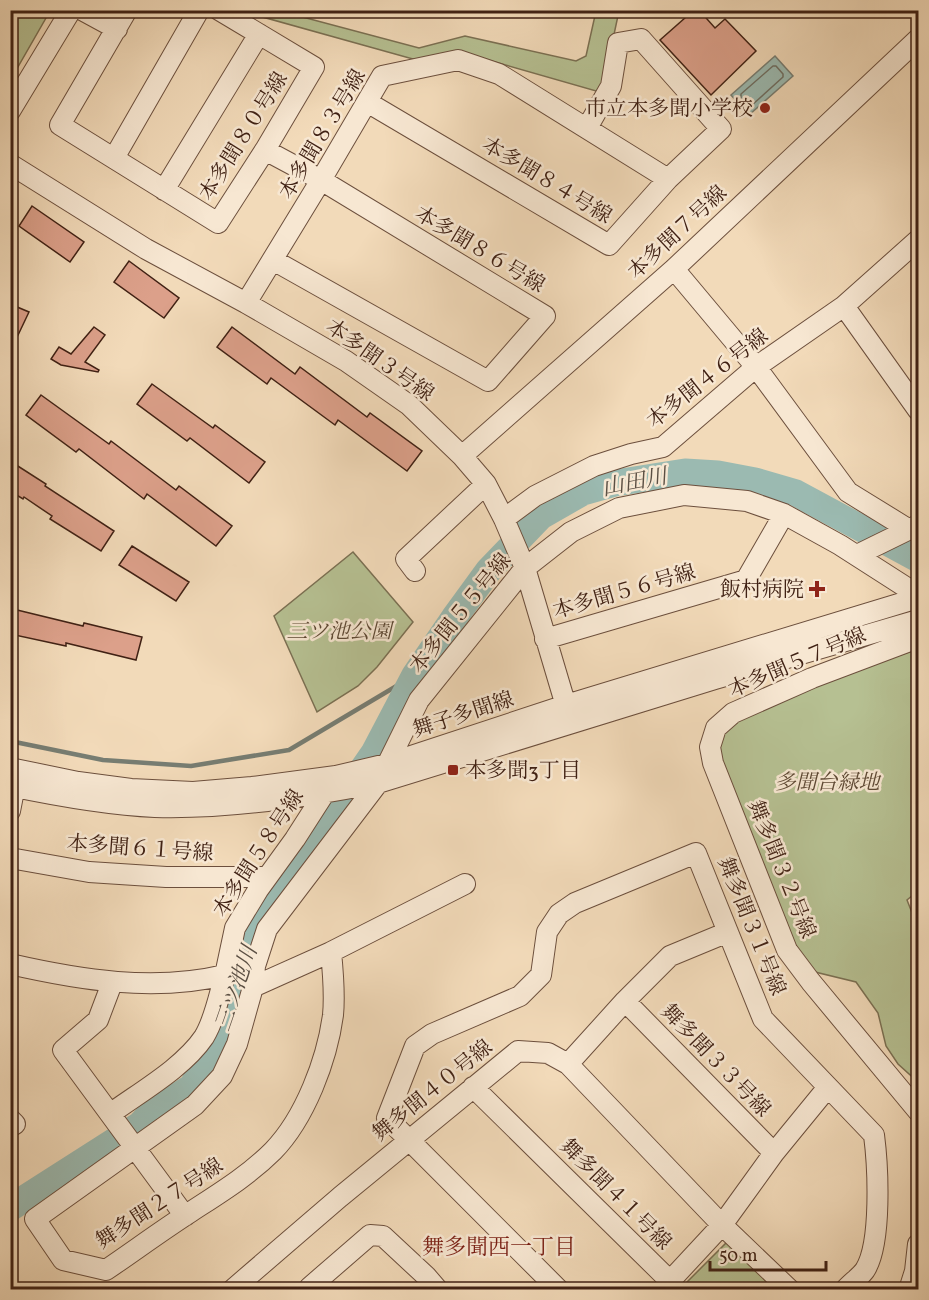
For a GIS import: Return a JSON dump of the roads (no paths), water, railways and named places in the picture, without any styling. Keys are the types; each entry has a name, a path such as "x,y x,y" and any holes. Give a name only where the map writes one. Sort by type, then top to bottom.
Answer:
{"street":[{"path":"10,111 71,10"},
{"path":"82,10 117,29"},
{"name":"本多聞８０号線","path":"127,10 60,125 218,223 314,67 219,10"},
{"path":"114,158 200,10"},
{"path":"164,189 259,34"},
{"name":"本多聞８４号線","path":"367,102 609,245 668,179 721,129 641,39 618,43 611,86 587,128"},
{"name":"本多聞７号線","path":"462,456 674,269 918,39"},
{"name":"本多聞８３号線","path":"246,303 382,75 458,60 499,74 668,179"},
{"path":"265,150 321,180"},
{"name":"本多聞３号線","path":"10,164 146,249 346,361 400,398 462,456 486,484 525,568 569,715"},
{"name":"本多聞８６号線","path":"273,260 488,381 545,316 321,180"},
{"name":"本多聞４６号線","path":"504,519 535,496 594,466 663,447 756,367 844,306 918,240"},
{"path":"674,269 756,367 848,492 913,527"},
{"path":"844,306 918,410"},
{"path":"406,560 486,484"},
{"name":"本多聞５５号線","path":"253,987 255,966 267,929 378,783 419,700 525,568 571,532 619,508 684,495 747,501 784,514 857,555 918,597"},
{"name":"本多聞５６号線","path":"545,639 746,580 784,514"},
{"path":"857,555 913,527"},
{"name":"舞子多聞線","path":"14,777 98,802 154,807 222,805 325,793 378,783 450,762 569,715 918,597"},
{"name":"舞子多聞線","path":"14,777 120,788 193,792 336,776 715,679 918,620"},
{"name":"本多聞５７号線","path":"710,747 716,728 733,713 812,678 918,639"},
{"name":"舞多聞３２号線","path":"710,747 712,763 787,950 918,1110"},
{"name":"本多聞５８号線","path":"110,1114 184,1060 204,1036 225,975 235,928 336,776"},
{"path":"10,811 14,777"},
{"name":"舞多聞３１号線","path":"410,1139 387,1118 415,1046 432,1034 520,996 541,975 547,932 560,914 575,903 696,853 764,1019 874,1135 876,1238 865,1269 845,1290"},
{"name":"本多聞６１号線","path":"10,858 89,872 166,877 267,877"},
{"path":"253,987 331,952 465,884"},
{"path":"568,1064 625,1001 670,956 728,932"},
{"name":"舞多聞２７号線","path":"253,987 237,1044 222,1076 195,1105 36,1219 63,1260 106,1270 246,1175 274,1150 293,1124 312,1089 327,1043 333,1014 331,952"},
{"path":"10,964 112,983 196,982 255,966"},
{"path":"112,983 98,1020 63,1050 184,1216"},
{"name":"舞多聞３３号線","path":"625,1001 774,1153"},
{"name":"舞多聞４０号線","path":"232,1290 518,1051 548,1053 568,1064 722,1225 786,1288"},
{"path":"722,1225 774,1153 828,1086"},
{"name":"舞多聞４１号線","path":"473,1087 670,1281 722,1225"},
{"path":"10,1119 15,1124 10,1127"},
{"path":"410,1139 559,1290"},
{"path":"311,1290 310,1287 370,1235 383,1236 438,1290"},
{"path":"909,1290 915,1271 918,1244"}],"water":[{"path":"775,56 793,76 749,115 731,95"}],"waterway":[{"name":"三ツ池川","path":"10,1208 140,1125 152,1112 192,1087 227,1021 244,952 286,880 374,753 415,675 454,618 489,570 541,516 583,492 615,483 685,472 718,474 755,481 796,493 918,559"},
{"path":"10,741 103,760 191,766 289,750 415,675"}],"place":[{"name":"市立本多聞小学校","path":"765,108"},
{"name":"飯村病院","path":"817,589"},
{"name":"本多聞3丁目","path":"453,770"}],"district":[{"name":"舞多聞西一丁目","path":"499,1246"}],"water label":[{"name":"山田川","path":"634,481"}],"park label":[{"name":"三ツ池公園","path":"339,631"},
{"name":"多聞台緑地","path":"827,782"}]}
